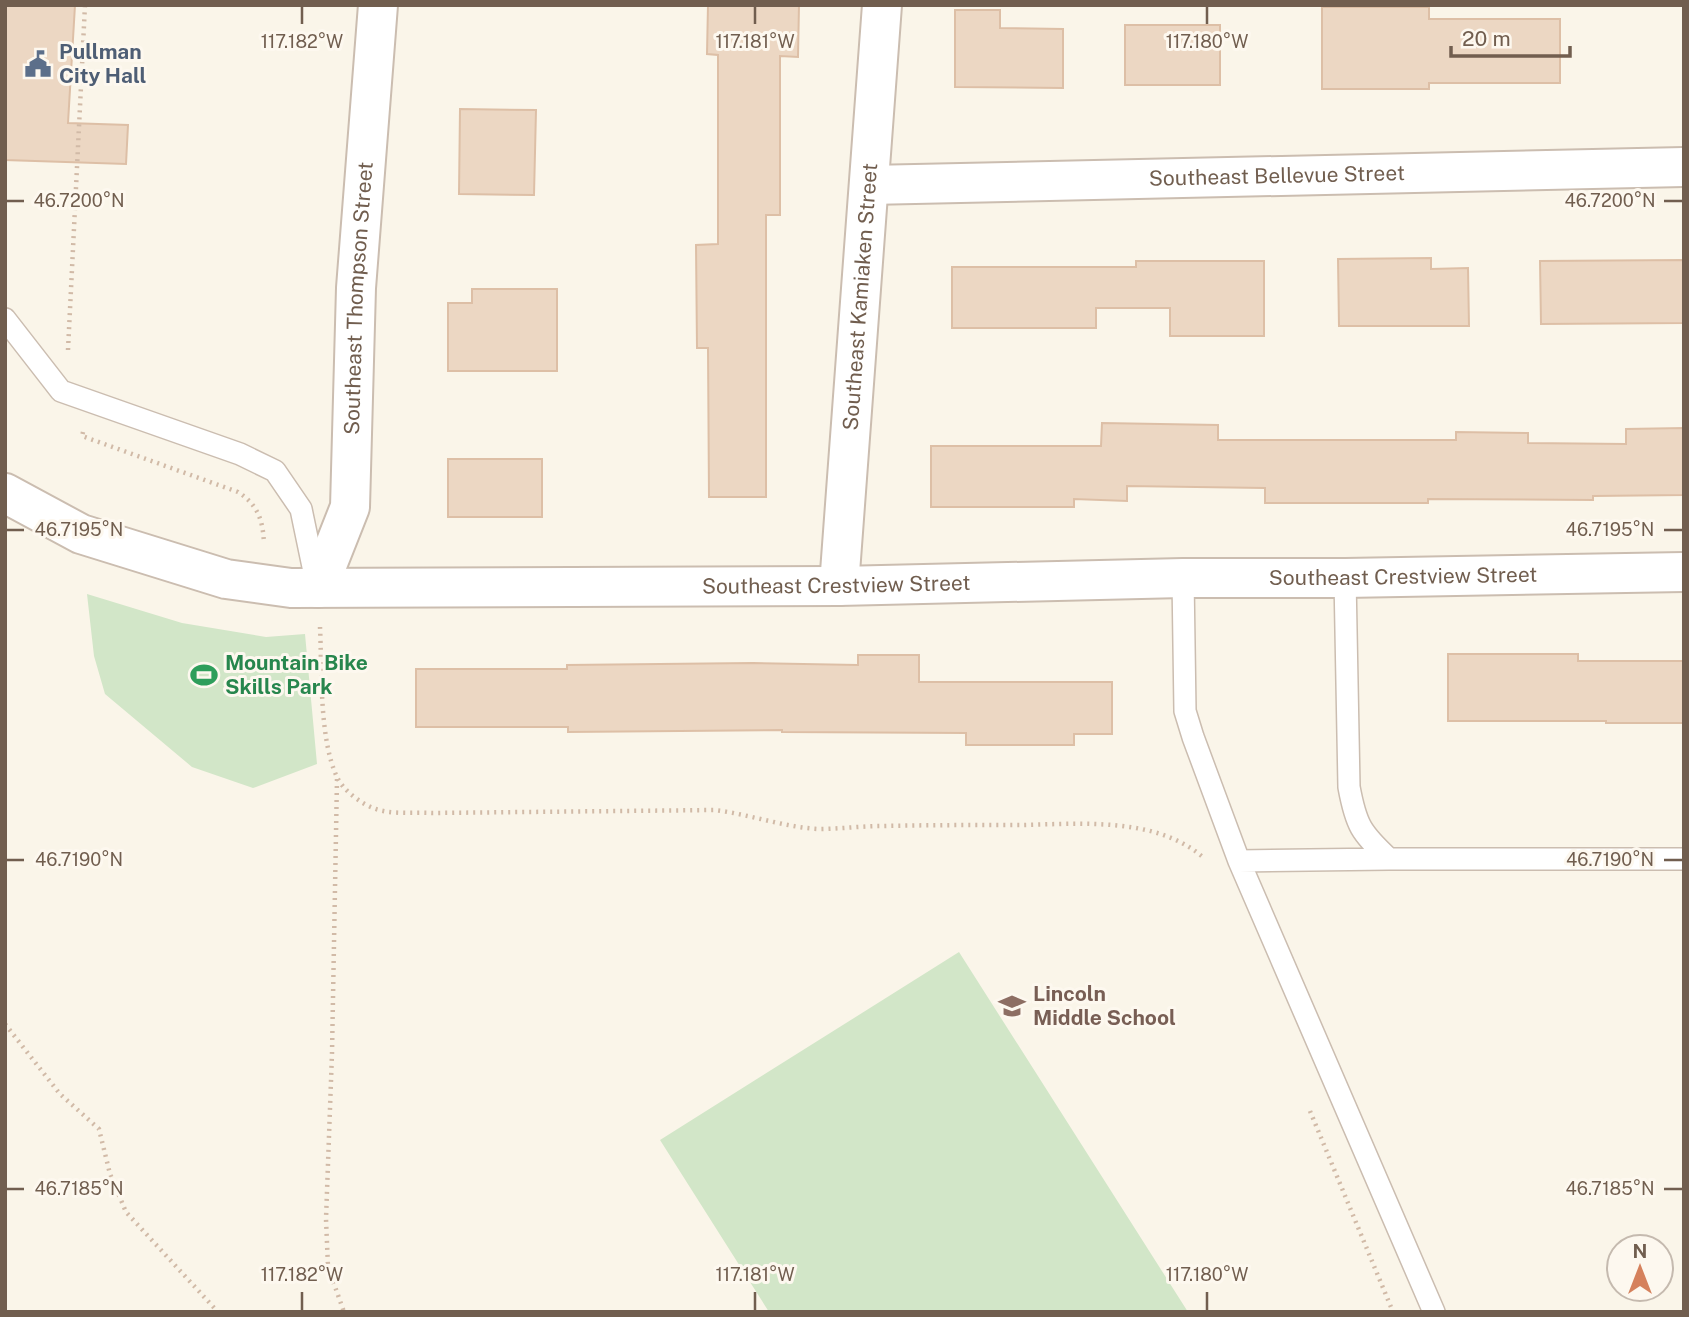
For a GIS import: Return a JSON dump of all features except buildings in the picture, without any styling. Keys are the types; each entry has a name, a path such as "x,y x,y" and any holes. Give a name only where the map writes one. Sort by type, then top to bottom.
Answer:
{"street":[{"name":"Southeast Thompson Street","path":"318,588 350,507 356,288 378,5"},
{"name":"Southeast Kamiaken Street","path":"839,586 882,5"},
{"name":"Southeast Bellevue Street","path":"869,185 1684,167"},
{"name":"Southeast Crestview Street","path":"5,493 81,534 226,579 291,588 839,586 1182,578 1684,572"}],"lane":[{"path":"5,319 61,391 240,454 275,471 301,509 318,588"},
{"path":"1182,578 1185,711 1239,861 1434,1312"},
{"path":"1345,578 1349,787 1354,816 1366,838 1390,859"},
{"path":"1239,861 1684,859"}],"path":[{"path":"68,356 85,5"},
{"path":"92,401 82,436 222,484 251,500 259,513 262,526 262,584"},
{"path":"318,588 324,721 337,779 326,1219 328,1267 344,1312"},
{"path":"337,779 351,794 373,808 397,812 714,810 818,829 1094,825 1130,827 1165,835 1192,847 1207,860"},
{"path":"5,1024 60,1094 99,1129 110,1174 126,1212 218,1312"},
{"path":"1307,1103 1393,1312"}],"green space":[{"name":"Mountain Bike Skills Park","path":"87,594 182,623 266,637 305,634 317,764 253,788 192,767 105,694 94,656"},
{"path":"959,952 1188,1312 769,1312 660,1140"}],"place":[{"name":"Pullman City Hall","path":"38,64"},
{"name":"Mountain Bike Skills Park","path":"204,675"},
{"name":"Lincoln Middle School","path":"1012,1006"}]}
